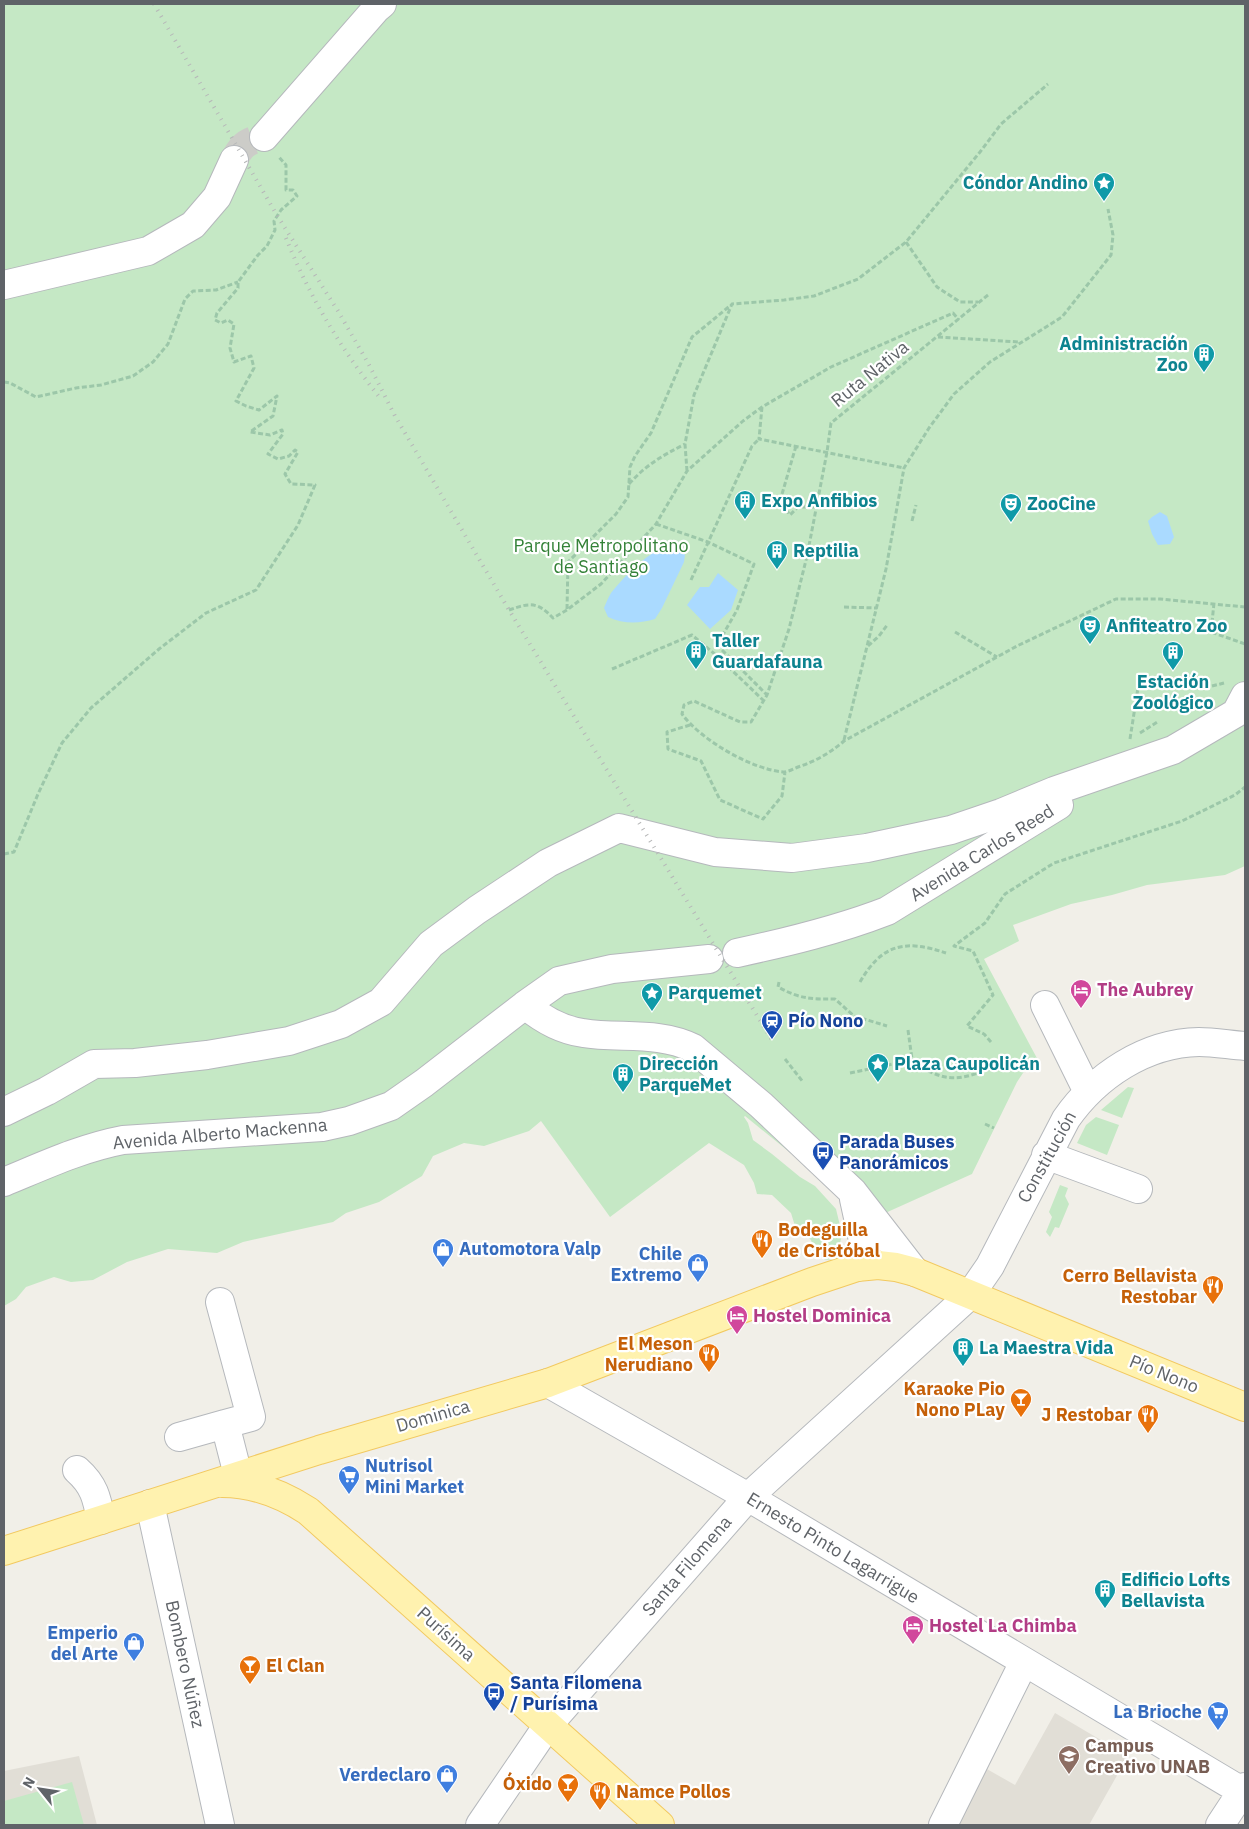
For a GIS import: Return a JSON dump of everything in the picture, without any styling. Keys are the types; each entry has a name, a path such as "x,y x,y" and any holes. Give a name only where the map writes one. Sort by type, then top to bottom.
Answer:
{"main road":[{"name":"Pío Nono","path":"858,1267 878,1265 914,1272 1245,1407"},
{"name":"Dominica","path":"4,1551 212,1483 548,1383 812,1282 858,1267"},
{"path":"308,1511 300,1501 296,1490 296,1477 300,1466 308,1456 319,1450"},
{"name":"Purísima","path":"212,1483 246,1485 262,1489 294,1502 308,1511 660,1825"}],"street":[{"path":"264,137 382,4"},
{"path":"4,285 148,251 193,224 217,197 234,160"},
{"path":"4,1112 47,1091 94,1064 135,1063 216,1053 289,1041 341,1024 381,1002 431,944 477,910 548,863 619,828 716,852 792,858 867,848 951,830 1001,814 1054,791 1173,750 1236,713 1245,696"},
{"name":"Avenida Carlos Reed","path":"736,953 802,938 855,923 886,911 1054,807 1168,768 1210,746 1245,719"},
{"path":"709,959 612,969 559,980 525,1005 542,1019 582,1033 658,1038 683,1043 693,1048 761,1105 853,1192 914,1272"},
{"name":"Avenida Alberto Mackenna","path":"4,1182 106,1143 322,1127 349,1121 391,1106 424,1084 525,1005"},
{"path":"1045,1005 1088,1092"},
{"name":"Constitución","path":"970,1295 990,1266 1066,1119 1088,1092 1130,1060 1166,1046 1199,1042 1245,1046"},
{"path":"1046,1156 1138,1189"},
{"path":"853,1192 864,1245 858,1267"},
{"name":"Santa Filomena","path":"480,1825 548,1725 748,1497 970,1295"},
{"path":"179,1437 251,1417 220,1302"},
{"name":"Ernesto Pinto Lagarrigue","path":"548,1383 748,1497 1244,1791"},
{"path":"225,1424 238,1475"},
{"path":"77,1470 87,1478 96,1494 101,1520"},
{"name":"Bombero Núñez","path":"150,1504 220,1825"},
{"path":"943,1825 1024,1662"},
{"path":"1220,1825 1244,1791"}],"path":[{"path":"509,610 527,604 542,607 552,618 567,610 568,562 616,514 628,497 630,467 635,456 651,433 692,337 732,304 814,296 858,279 906,242 1001,124 1048,84"},
{"path":"4,382 10,383 36,397 76,388 101,385 133,376 153,362 168,344 185,299 194,291 216,290 238,282 267,246 275,230 274,221 281,210 297,196 293,190 286,190 286,165 264,137"},
{"path":"844,741 886,569 904,468 954,394 990,362 1062,317 1111,255 1113,235 1108,209"},
{"path":"906,242 937,287 960,302 978,302"},
{"path":"4,854 14,852 62,743 91,708 206,613 256,590 298,525 314,485 291,484 285,474 298,452 295,450 289,456 278,459 268,454 283,434 282,430 270,435 250,432 273,416 277,396 259,410 236,401 254,368 251,356 234,362 230,348 234,324 228,320 221,323 216,320 217,313 238,288 238,282"},
{"name":"Ruta Nativa","path":"690,725 682,714 684,705 694,701 740,722 751,722 767,696 789,629 816,507 831,423 988,295"},
{"path":"687,471 685,444 694,395 732,304"},
{"name":"Ruta Nativa","path":"567,610 601,584 656,524 687,471 743,421 762,407 831,367 953,313 959,320"},
{"path":"938,336 1021,342"},
{"path":"691,580 752,446 759,439 762,407"},
{"path":"759,439 904,468"},
{"path":"629,485 643,469 685,444"},
{"path":"796,446 780,501 790,515 798,508 816,507"},
{"path":"912,521 916,505"},
{"path":"656,524 708,542 754,564 737,610 717,645 767,696"},
{"path":"785,772 782,796 763,819 720,800 701,761 668,749 667,732 690,725 710,742 751,763 785,772 824,756 844,741 998,657 1116,599 1160,599 1245,607"},
{"path":"1214,603 1211,632 1245,644"},
{"path":"844,607 877,608"},
{"path":"867,647 888,624"},
{"path":"955,632 998,657"},
{"path":"612,669 692,635 717,656 764,702"},
{"path":"1123,742 1130,739 1140,675"},
{"path":"990,1042 984,1034 967,1026 993,995 973,951 954,946 985,923 1005,894 1054,862 1182,821 1235,795 1245,787"},
{"path":"860,982 869,966 880,956 897,947 925,946 946,953"},
{"path":"779,982 778,986 795,996 814,999 835,999 854,1016 887,1026"},
{"path":"908,1030 912,1060 926,1070 946,1078 964,1078 1016,1060"},
{"path":"785,1059 803,1082"},
{"path":"850,1073 912,1060"},
{"path":"985,1124 994,1128"}],"shaded area":[{"name":"Campus Creativo UNAB","path":"1055,1713 1128,1756 1089,1825 947,1825 978,1764 1015,1785"},
{"path":"79,1756 97,1825 4,1825 4,1771"}],"green space":[{"name":"Parque Metropolitano de Santiago","path":"4,4 1245,4 1245,866 1225,875 1147,885 1071,904 1013,925 1019,941 984,959 1039,1062 1025,1070 1017,1082 972,1174 883,1214 846,1198 745,1116 753,1140 800,1177 815,1186 836,1209 842,1234 839,1248 834,1259 825,1260 814,1249 811,1240 795,1226 791,1213 772,1195 757,1194 754,1183 744,1165 709,1143 610,1217 541,1121 529,1131 484,1146 464,1143 433,1156 422,1176 379,1202 346,1213 333,1222 243,1242 217,1253 168,1249 127,1262 93,1280 71,1282 54,1277 26,1287 16,1299 4,1306"},
{"path":"1128,1087 1134,1088 1122,1118 1101,1110"},
{"path":"1096,1117 1119,1125 1107,1155 1077,1143 1086,1125"},
{"path":"1060,1185 1068,1188 1065,1196 1069,1204 1059,1228 1055,1227 1050,1237 1046,1232 1052,1217 1049,1212"},
{"path":"72,1782 84,1825 4,1825 4,1801"}],"water":[{"path":"1160,512 1167,516 1174,537 1170,544 1158,545 1152,534 1148,521"},
{"path":"670,546 681,547 685,555 684,562 655,619 631,622 619,621 608,617 604,608 616,587 646,558 654,552"},
{"path":"718,573 738,590 731,610 710,629 687,605 700,587 709,587"}],"tunnel":[{"path":"234,160 246,144 264,137"}],"railway":[{"path":"154,4 278,217 338,311 368,363 395,416 509,610 772,1040"},
{"path":"286,238 316,302 353,362 381,399"}],"place":[{"name":"Cóndor Andino","path":"1104,202"},
{"name":"Administración Zoo","path":"1204,373"},
{"name":"Expo Anfibios","path":"745,520"},
{"name":"ZooCine","path":"1011,523"},
{"name":"Reptilia","path":"777,570"},
{"name":"Anfiteatro Zoo","path":"1090,645"},
{"name":"Taller Guardafauna","path":"696,670"},
{"name":"Estación Zoológico","path":"1173,671"},
{"name":"The Aubrey","path":"1081,1009"},
{"name":"Parquemet","path":"652,1012"},
{"name":"Pío Nono","path":"772,1040"},
{"name":"Plaza Caupolicán","path":"878,1083"},
{"name":"Dirección ParqueMet","path":"623,1093"},
{"name":"Parada Buses Panorámicos","path":"823,1171"},
{"name":"Bodeguilla de Cristóbal","path":"762,1259"},
{"name":"Automotora Valp","path":"443,1268"},
{"name":"Chile Extremo","path":"698,1283"},
{"name":"Cerro Bellavista Restobar","path":"1213,1305"},
{"name":"Hostel Dominica","path":"737,1335"},
{"name":"La Maestra Vida","path":"963,1367"},
{"name":"El Meson Nerudiano","path":"709,1373"},
{"name":"Karaoke Pio Nono PLay","path":"1021,1418"},
{"name":"J Restobar","path":"1148,1434"},
{"name":"Nutrisol Mini Market","path":"349,1495"},
{"name":"Edificio Lofts Bellavista","path":"1105,1609"},
{"name":"Hostel La Chimba","path":"913,1645"},
{"name":"Emperio del Arte","path":"134,1662"},
{"name":"El Clan","path":"250,1685"},
{"name":"Santa Filomena / Purísima","path":"494,1712"},
{"name":"La Brioche","path":"1218,1731"},
{"name":"Campus Creativo UNAB","path":"1069,1775"},
{"name":"Verdeclaro","path":"447,1794"},
{"name":"Óxido","path":"568,1803"},
{"name":"Namce Pollos","path":"600,1811"}]}
